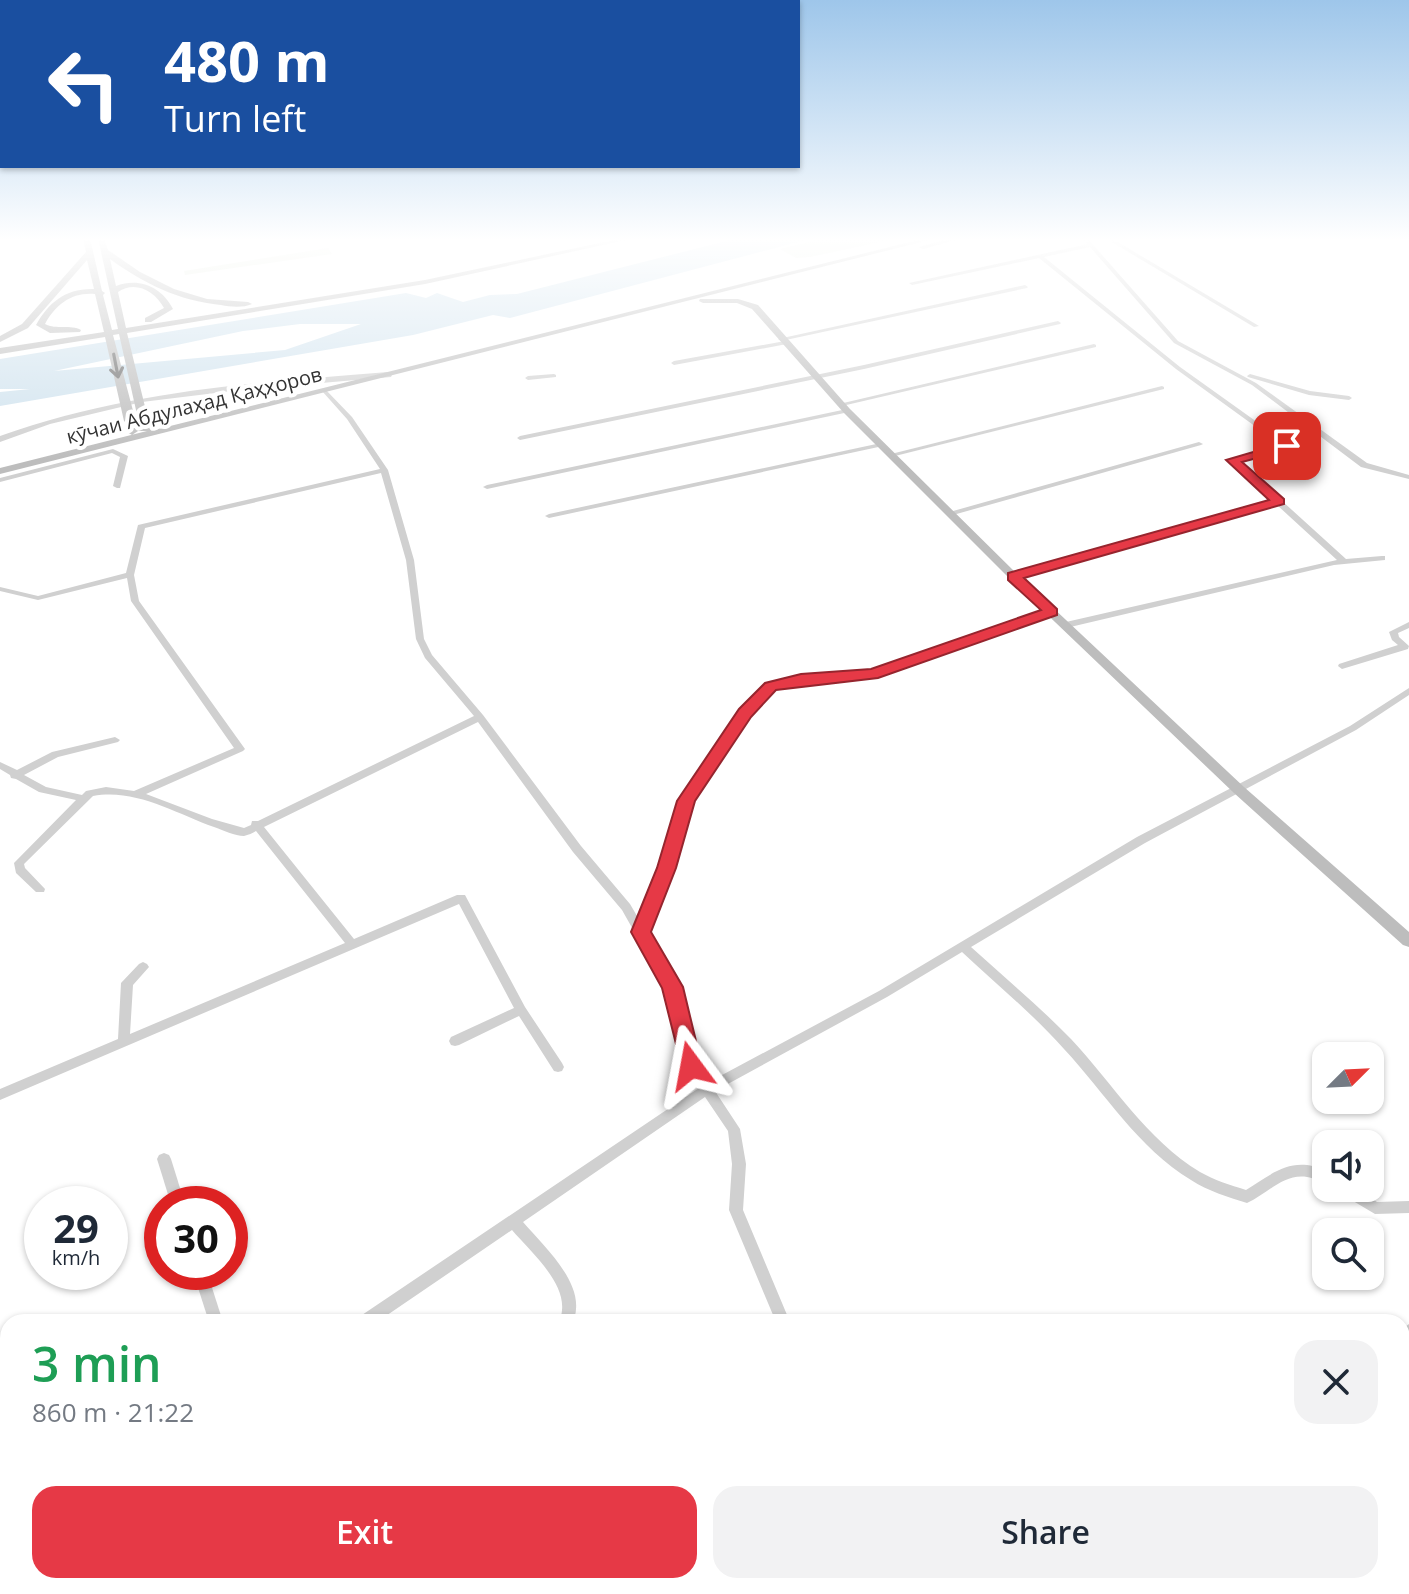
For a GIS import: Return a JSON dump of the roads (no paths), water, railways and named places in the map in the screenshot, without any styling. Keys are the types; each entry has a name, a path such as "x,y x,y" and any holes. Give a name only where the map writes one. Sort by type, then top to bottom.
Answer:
{"main road":[{"path":"0,341 25,326 37,312"},
{"path":"51,312 40,325 50,330 83,330"},
{"path":"106,312 125,409 136,423 166,429"},
{"path":"114,443 136,423 140,406 119,312"},
{"path":"148,320 163,312"},
{"path":"0,341 197,312"},
{"path":"0,351 225,312"},
{"name":"кӯчаи Абдулаҳад Қаҳҳоров","path":"518,342 536,334 625,312"},
{"name":"кӯчаи Абдулаҳад Қаҳҳоров","path":"0,471 518,342 652,312"},
{"path":"757,312 844,408 1013,576 1239,790 1409,941"},
{"path":"75,452 118,435 136,423 161,425 199,421"}],"street":[{"path":"674,363 911,312"},
{"path":"1109,312 1178,368 1287,446 1233,460 1343,561"},
{"path":"1150,312 1176,342 1254,384 1364,465 1409,477"},
{"path":"1233,312 1256,326"},
{"path":"520,438 817,377 1058,323"},
{"path":"487,487 844,408 1094,346"},
{"path":"1222,367 1309,393 1349,398"},
{"name":"кӯчаи Абдулаҳад Қаҳҳоров","path":"0,439 57,418 158,396 396,374"},
{"path":"528,378 554,376"},
{"path":"549,516 886,450 1162,388"},
{"path":"325,391 350,418 384,470 410,560 420,639 428,656 480,717 577,849 626,907 672,987 691,1066 734,1129 739,1164 736,1210 780,1314"},
{"path":"950,513 1199,444"},
{"path":"0,480 113,451 124,456 117,486"},
{"path":"134,795 240,749 135,601 130,575 139,530 145,525 384,470"},
{"path":"1013,576 1279,502"},
{"path":"1066,625 1343,561 1382,558"},
{"path":"0,589 38,598 130,575"},
{"path":"641,932 666,868 686,801 745,713 770,686 872,674 1051,612"},
{"path":"1406,648 1393,632 1409,625"},
{"path":"1342,666 1406,648"},
{"path":"376,1314 707,1089 963,946 1141,840 1353,728 1409,691"},
{"path":"40,889 20,870 19,863 82,798 103,789 134,795 231,830 245,832 480,717"},
{"path":"14,776 55,754 115,740"},
{"path":"0,765 14,776 43,790 82,798"},
{"path":"256,824 352,944"},
{"path":"0,1095 461,898 521,1010 558,1067"},
{"path":"963,946 1081,1059 1116,1104 1167,1156 1214,1190 1247,1197 1289,1171 1312,1169"},
{"path":"124,1043 127,983 143,967"},
{"path":"455,1041 521,1010"},
{"path":"164,1159 172,1186"},
{"path":"1365,1202 1375,1208 1409,1207"},
{"path":"514,1222 567,1291 570,1314"},
{"path":"206,1290 213,1314"}],"water":[{"path":"287,312 531,312 510,318 493,315 413,335 0,406 0,392 30,389 0,389 0,359","holes":["300,324 361,324 285,350 54,371 243,331"]}]}
